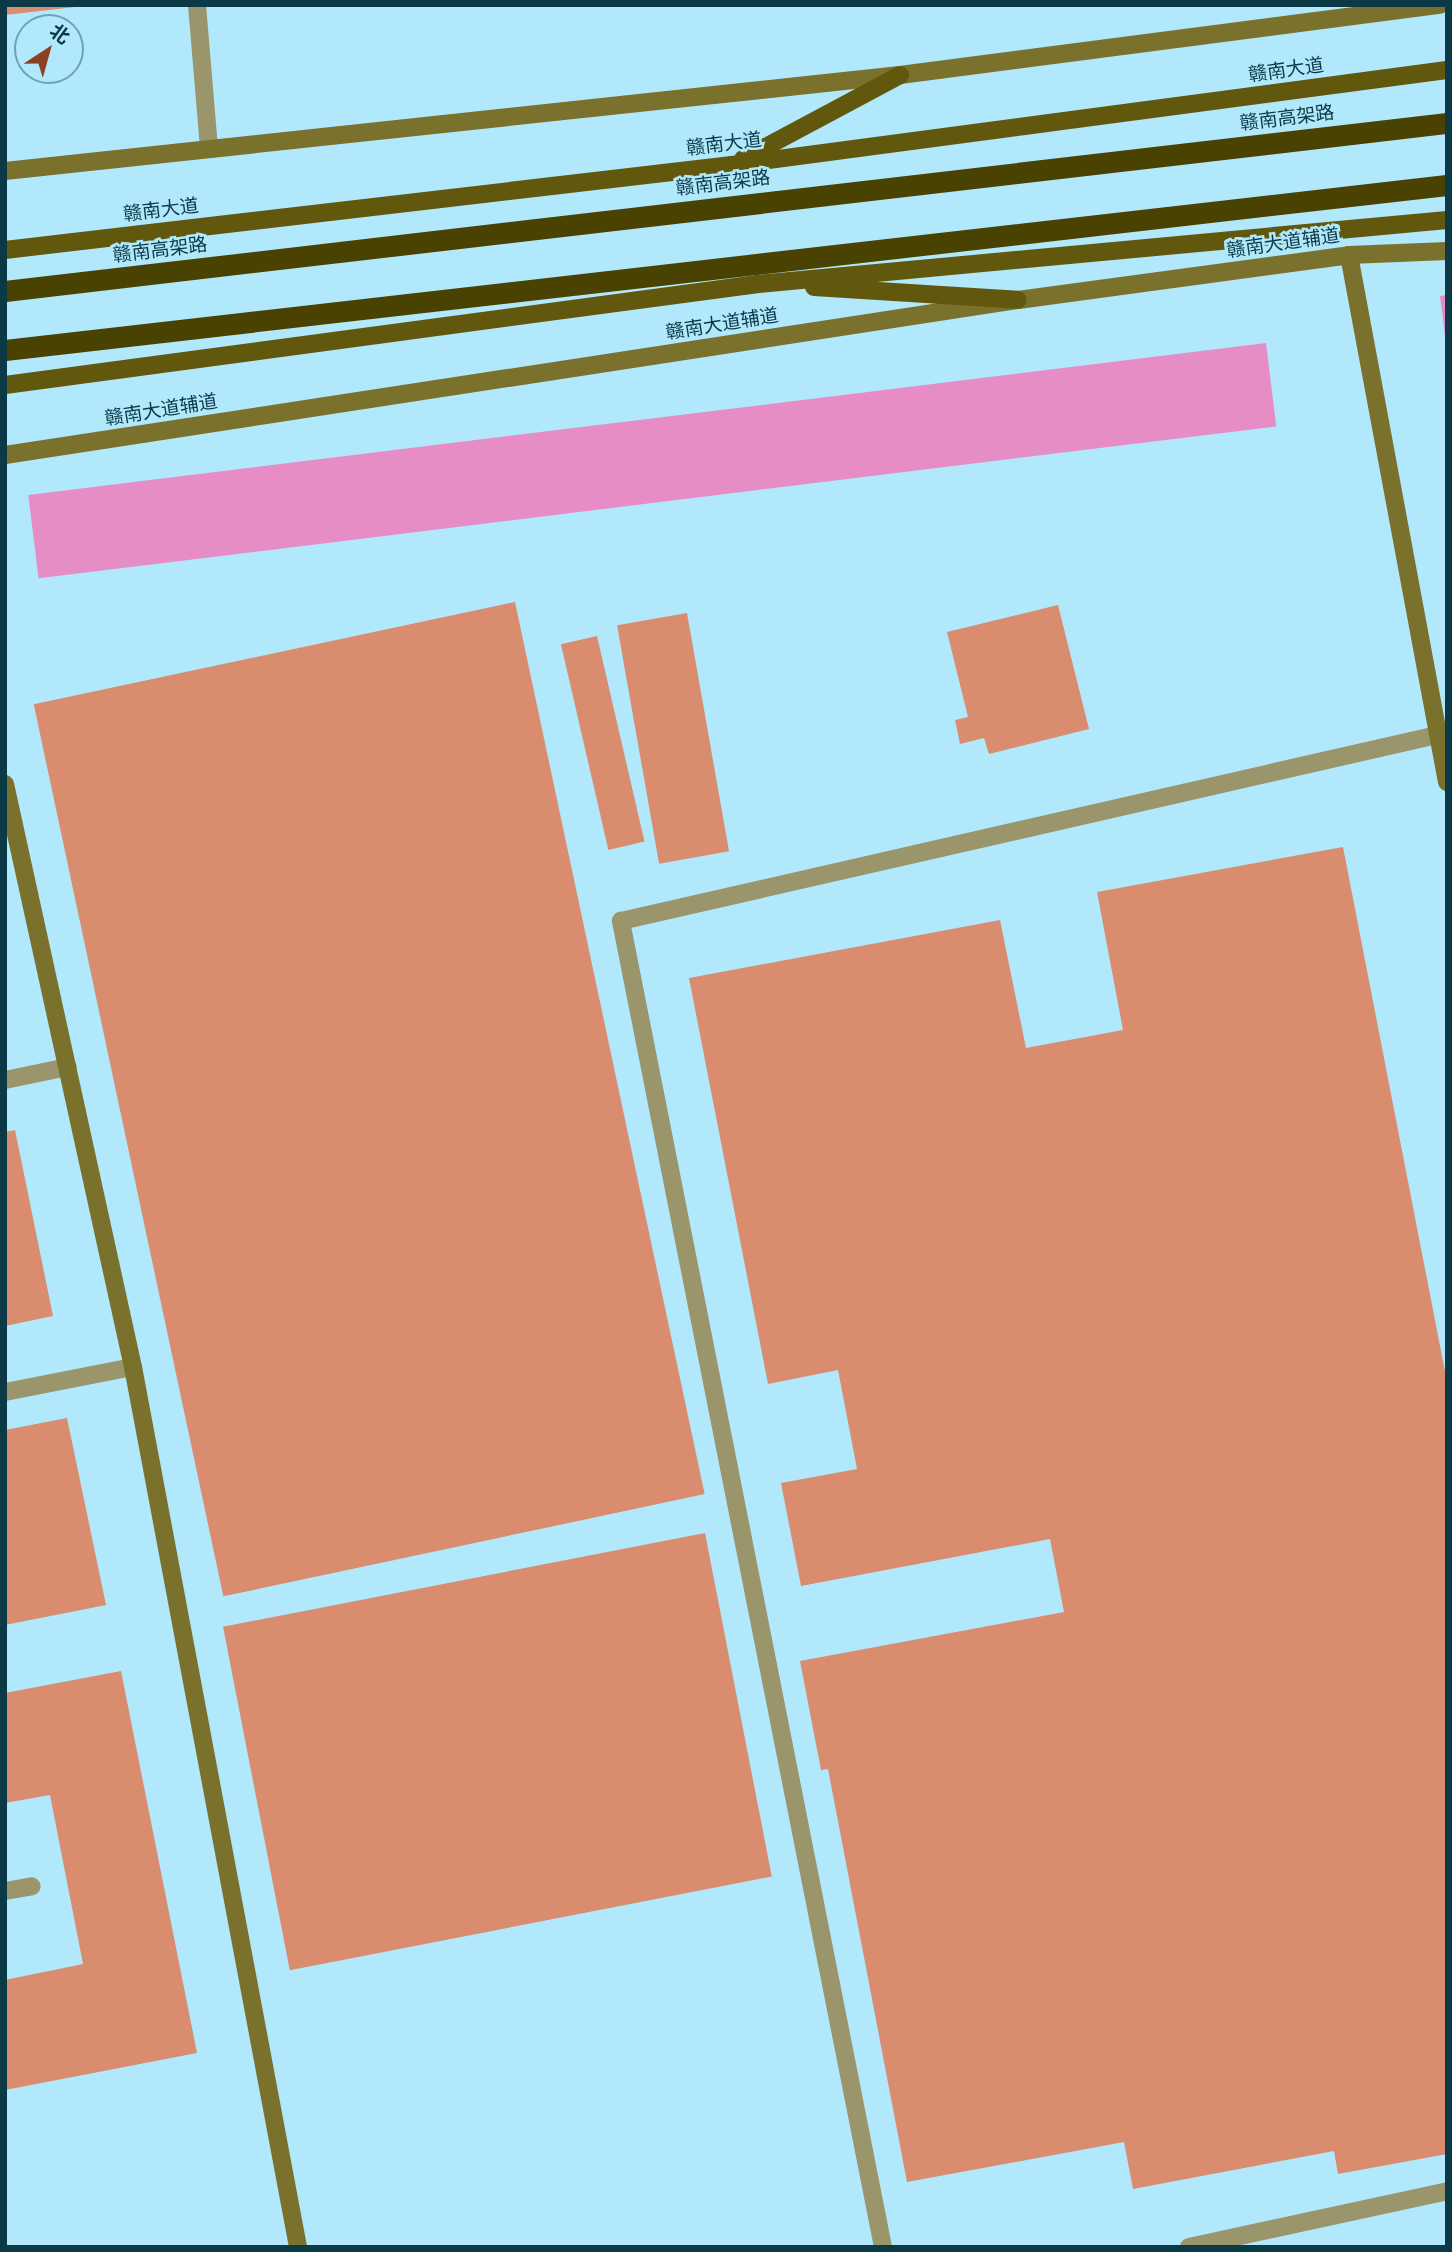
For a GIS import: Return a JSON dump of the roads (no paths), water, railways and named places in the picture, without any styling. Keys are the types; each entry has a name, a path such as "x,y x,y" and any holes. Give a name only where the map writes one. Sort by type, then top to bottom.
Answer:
{"highway":[{"name":"赣南高架路","path":"5,291 1447,122"},
{"path":"5,350 1447,185"}],"main road":[{"name":"赣南大道","path":"5,250 732,165 1447,70"},
{"path":"732,165 900,75"},
{"path":"5,385 758,284 1447,220"},
{"path":"758,284 1018,300"}],"street":[{"path":"197,5 209,149"},
{"path":"5,171 900,75 1312,13 1439,5"},
{"name":"赣南大道辅道","path":"5,455 1018,300 1349,255 1447,251"},
{"path":"1349,255 1447,782"},
{"path":"883,2247 621,920 1437,735"},
{"path":"5,784 133,1367 298,2247"},
{"path":"5,1080 68,1067"},
{"path":"5,1392 133,1367"},
{"path":"5,1891 32,1886"},
{"path":"1189,2247 1447,2191"}]}
